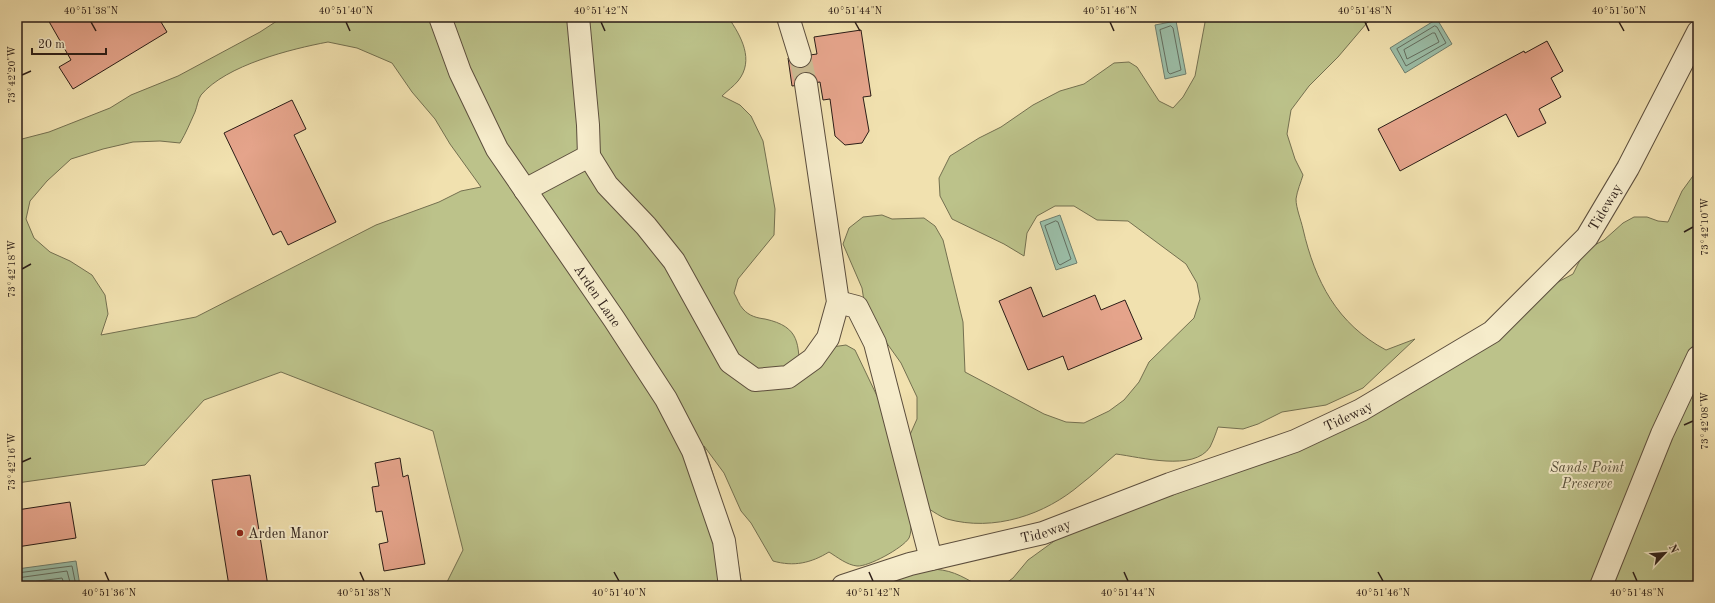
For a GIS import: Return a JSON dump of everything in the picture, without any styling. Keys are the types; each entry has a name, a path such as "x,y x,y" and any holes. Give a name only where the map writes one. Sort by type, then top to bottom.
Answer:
{"street":[{"name":"Arden Lane","path":"440,17 460,72 497,150 627,339 666,399 693,451 724,541 730,586"},
{"path":"578,17 588,125 589,156 607,185 646,226 674,261 730,362 755,380 788,376 813,359 828,338 838,302 806,84"},
{"path":"788,17 800,56"},
{"name":"Tideway","path":"843,586 931,559 1042,533 1170,484 1295,441 1360,410 1492,332 1587,237 1628,168 1698,32"},
{"path":"525,190 589,156"},
{"path":"838,302 857,307 875,343 931,559"},
{"path":"1601,586 1662,434 1698,357"}],"green space":[{"path":"283,17 728,17 741,40 746,57 743,73 735,85 722,96 740,105 751,116 763,141 775,209 774,235 738,279 734,293 740,306 750,315 777,322 791,332 798,346 800,375 832,347 846,345 855,350 878,398 909,437 917,419 917,397 901,363 866,314 862,288 843,244 849,228 863,217 882,215 892,219 924,218 935,226 943,240 963,322 965,372 1044,414 1066,422 1084,423 1109,411 1124,400 1139,382 1149,362 1194,318 1200,299 1197,283 1186,264 1128,221 1097,220 1074,206 1055,206 1037,216 1027,233 1024,256 1004,244 952,219 940,196 939,178 950,156 979,138 1001,127 1033,105 1060,91 1084,84 1114,63 1129,62 1137,67 1159,101 1173,108 1183,97 1195,76 1206,17 1372,17 1338,57 1309,86 1291,110 1287,134 1295,159 1303,175 1298,190 1296,203 1314,266 1331,299 1341,314 1369,339 1386,350 1415,339 1363,388 1326,405 1282,412 1258,424 1243,429 1218,427 1210,447 1202,455 1192,459 1166,461 1116,454 1067,495 1035,512 1018,518 1001,522 965,522 947,519 929,509 911,523 910,536 900,547 877,560 857,566 842,560 829,552 816,559 802,563 788,564 773,561 751,523 741,511 724,473 704,446 734,540 742,586 445,586 463,550 433,431 281,372 204,400 145,465 17,483 17,137 22,139 49,132 110,108 131,95 178,76 260,32","holes":["328,42 357,48 392,63 412,92 435,119 450,144 481,187 461,191 439,202 376,225 196,317 101,335 108,314 105,295 92,275 70,261 50,252 34,238 26,219 30,201 47,181 71,159 103,149 133,142 160,141 180,143 195,112 201,95 212,84 242,67 278,54"]},
{"name":"Sands Point Preserve","path":"1698,169 1698,586 1002,586 1013,578 1028,560 1075,526 1148,499 1175,494 1254,465 1533,302 1558,282 1573,274 1580,260 1589,248 1604,240 1623,223 1634,217 1647,217 1658,221 1668,222 1682,191"},
{"path":"928,569 943,570 955,573 979,586 872,586"}],"water":[{"path":"1437,19 1452,44 1405,73 1390,48"},
{"path":"1176,21 1186,74 1165,79 1155,25"},
{"path":"1060,215 1077,263 1056,270 1040,222"},
{"path":"76,561 80,586 17,586 17,569"}],"building":[{"path":"158,17 167,32 73,89 59,67 71,60 47,18"},
{"path":"861,30 871,96 863,97 869,131 862,143 845,145 835,136 830,99 823,100 820,82 792,86 788,58 817,54 814,37"},
{"path":"1547,41 1563,71 1551,78 1561,97 1539,109 1546,123 1518,137 1506,114 1400,171 1378,129 1524,51 1525,53"},
{"path":"292,100 306,129 294,135 336,222 288,245 281,231 273,235 224,133"},
{"path":"1031,287 1043,317 1095,295 1101,310 1125,300 1142,339 1068,370 1063,356 1028,370 999,301"},
{"path":"400,458 403,477 408,475 425,564 384,571 379,544 388,542 382,511 376,512 372,487 379,486 375,463"},
{"name":"Arden Manor","path":"250,475 268,586 229,586 212,480"},
{"path":"70,502 76,538 17,547 17,510"}],"tunnel":[{"path":"800,56 806,84"}],"place":[{"name":"Arden Manor","path":"240,533"}]}
